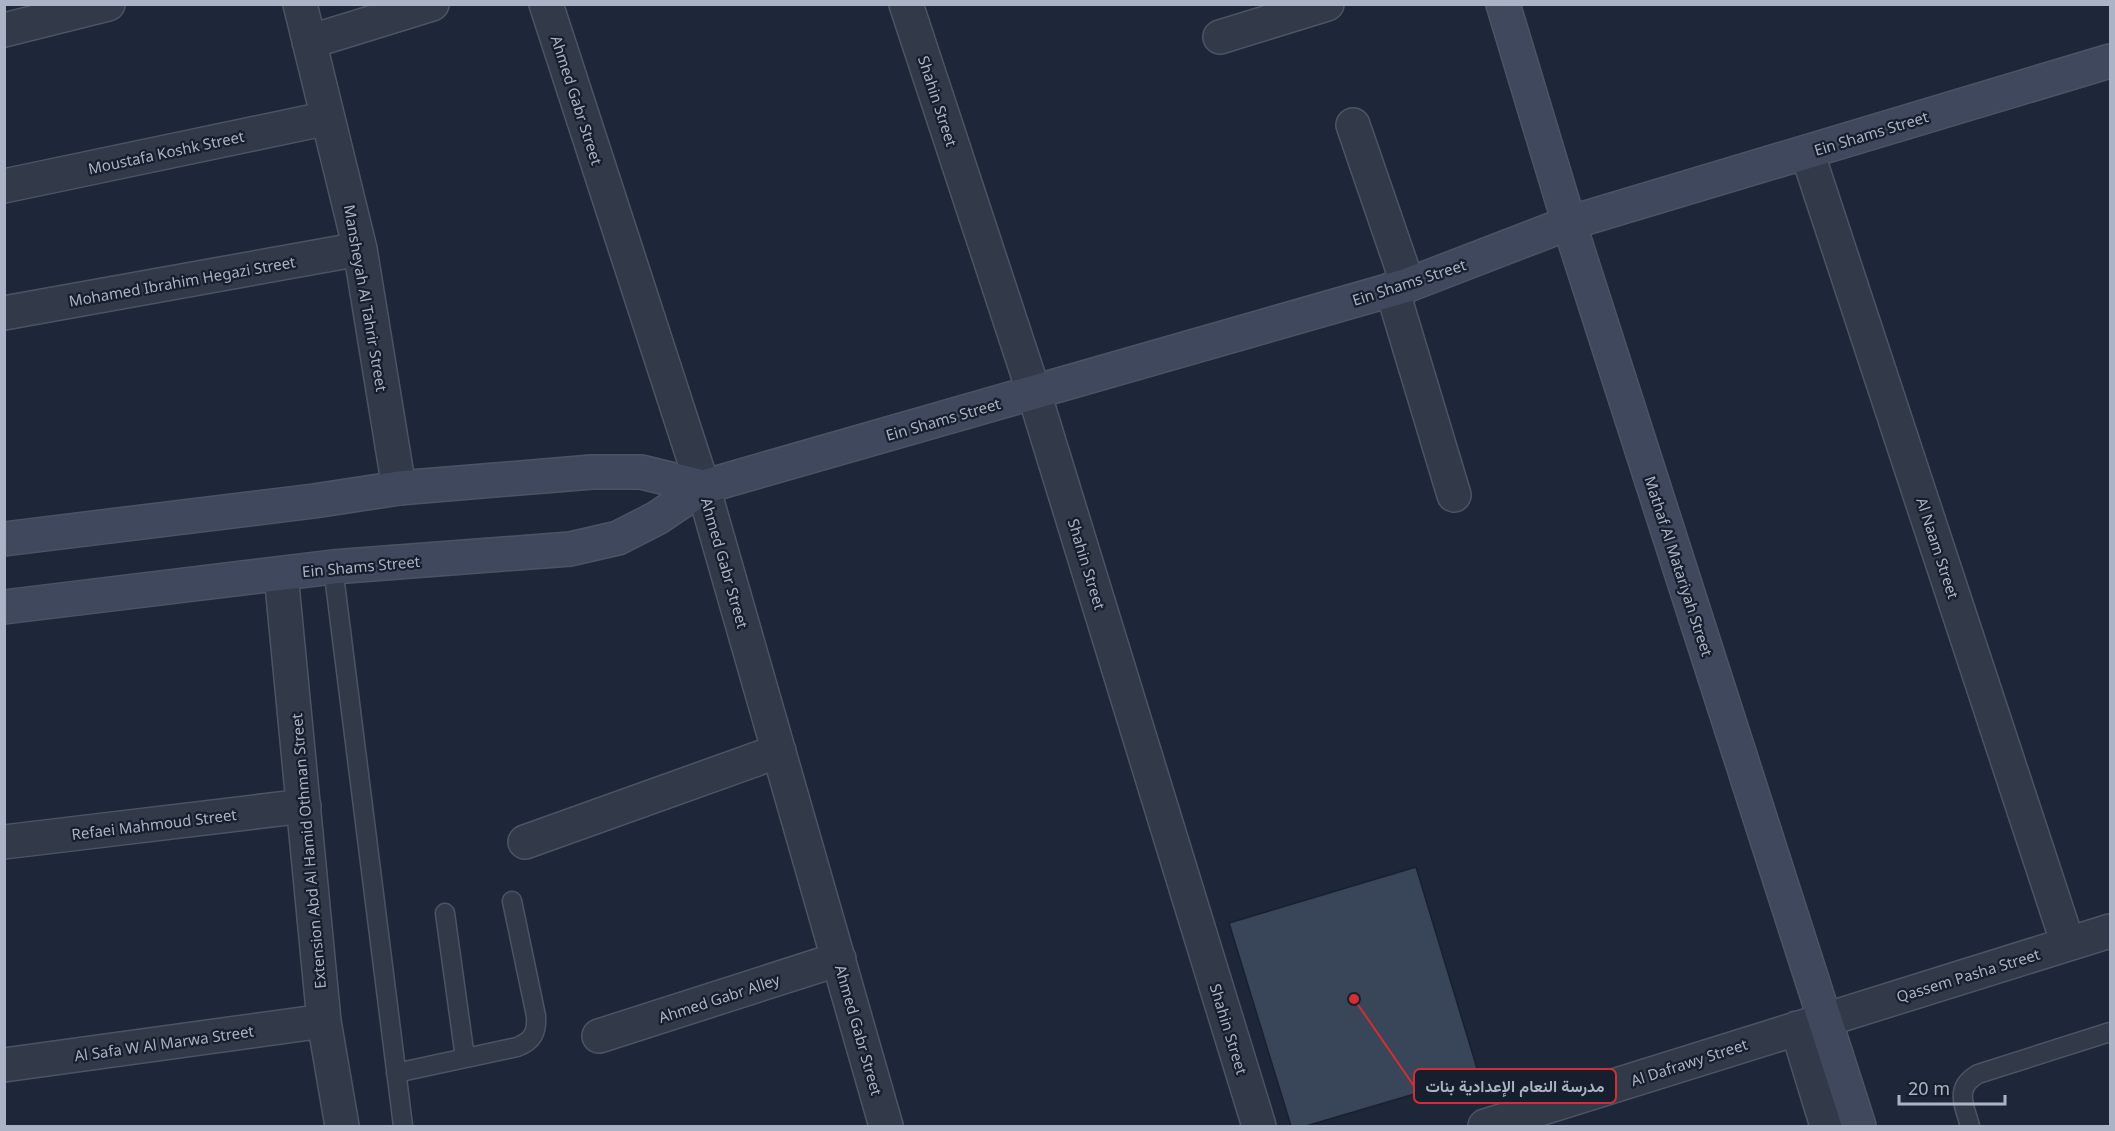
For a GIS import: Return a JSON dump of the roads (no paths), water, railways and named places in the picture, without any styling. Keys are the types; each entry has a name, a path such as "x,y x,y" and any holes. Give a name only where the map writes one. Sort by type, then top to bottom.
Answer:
{"main road":[{"name":"Mathaf Al Matariyah Street","path":"1503,4 1811,1023 1859,1126"},
{"name":"Ein Shams Street","path":"4,607 333,567 570,549 618,538 657,518 703,488 1400,287 1569,224 2110,61"},
{"path":"4,539 399,488 592,472 641,472 703,488"}],"street":[{"path":"4,30 108,4"},
{"name":"Mansheyah Al Tahrir Street","path":"300,4 360,249 399,488"},
{"path":"309,42 432,4"},
{"name":"Ahmed Gabr Street","path":"546,4 703,488 886,1126"},
{"name":"Shahin Street","path":"906,4 1034,393 1259,1126"},
{"path":"1220,37 1327,4"},
{"name":"Moustafa Koshk Street","path":"4,186 328,118"},
{"path":"1353,125 1400,287 1454,495"},
{"name":"Al Naam Street","path":"1807,152 2068,944"},
{"name":"Mohamed Ibrahim Hegazi Street","path":"4,314 360,249"},
{"name":"Extension Abd Al Hamid Othman Street","path":"281,574 324,1021 342,1126"},
{"path":"525,842 779,752"},
{"name":"Refaei Mahmoud Street","path":"4,842 304,806"},
{"name":"Qassem Pasha Street","path":"1811,1023 2110,931"},
{"name":"Ahmed Gabr Alley","path":"599,1036 839,960"},
{"name":"Al Safa W Al Marwa Street","path":"4,1065 324,1021"},
{"name":"Al Dafrawy Street","path":"1485,1126 1811,1023"},
{"name":"Mathaf Al Matariyah Street","path":"1811,1023 1827,1126"}],"lane":[{"path":"333,567 403,1126"},
{"path":"396,1073 527,1043 534,1036 537,1026 512,901"},
{"path":"445,913 465,1058"},
{"path":"1970,1126 1962,1100 1963,1088 1969,1079 1978,1074 2110,1032"}],"place":[{"name":"مدرسة النعام الإعدادية بنات","path":"1354,999"}]}
